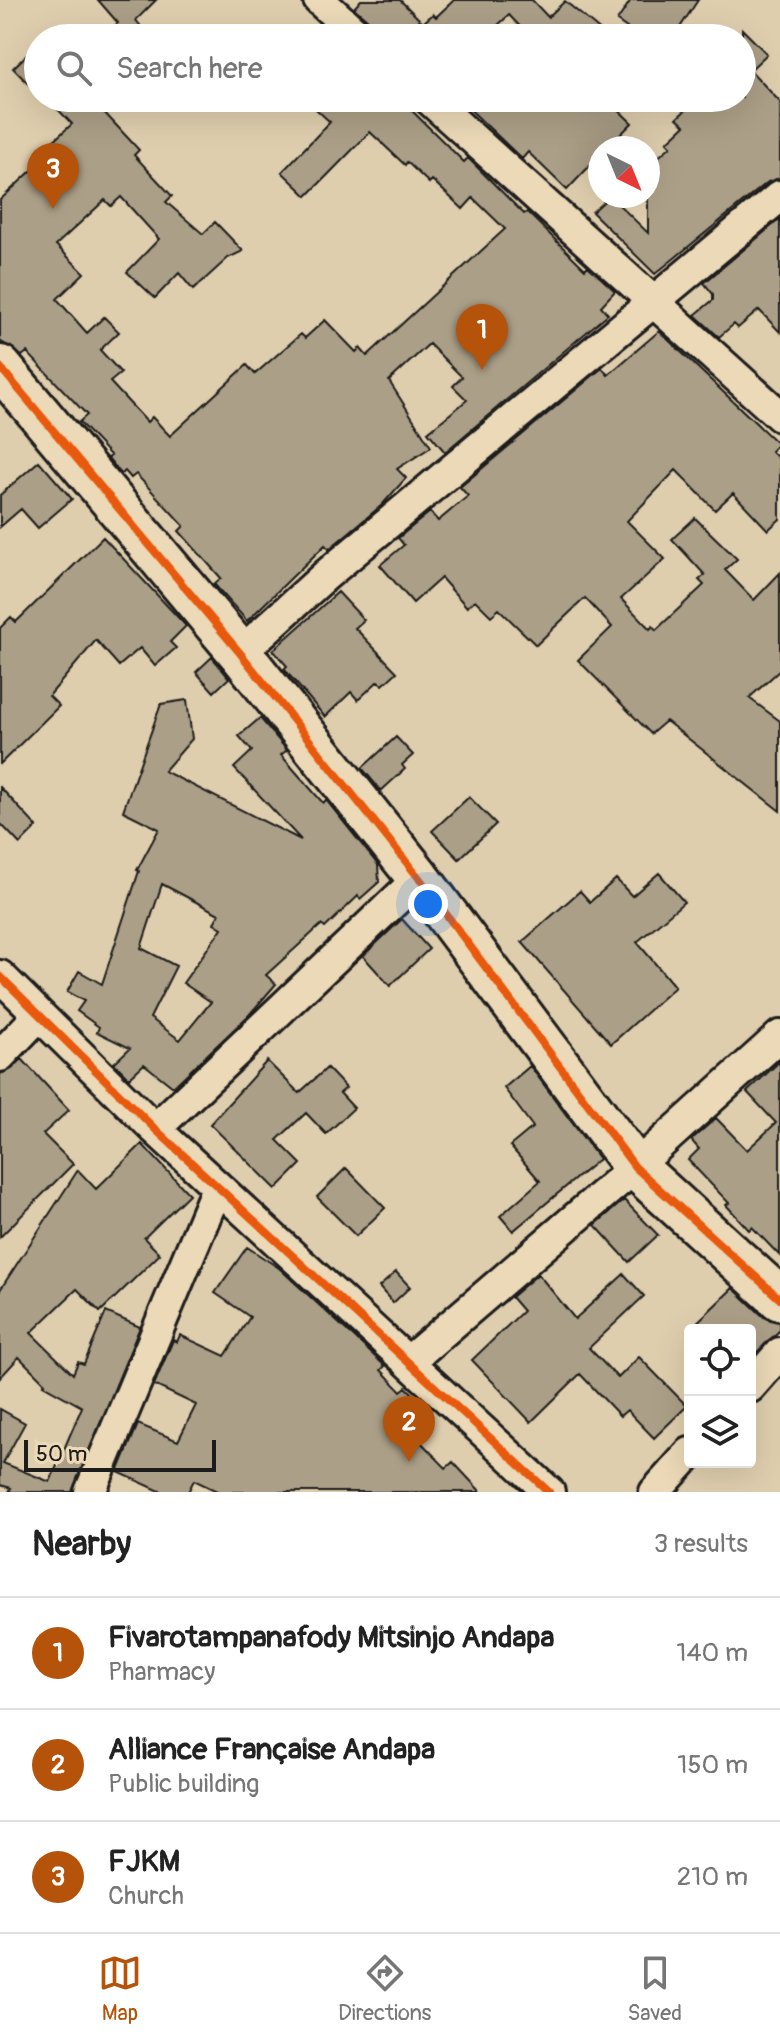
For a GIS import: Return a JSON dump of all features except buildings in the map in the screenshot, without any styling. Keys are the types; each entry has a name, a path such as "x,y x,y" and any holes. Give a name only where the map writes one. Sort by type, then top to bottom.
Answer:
{"street":[{"path":"319,0 346,24"},
{"path":"443,112 780,416"},
{"path":"240,653 326,575 780,196"},
{"path":"3,378 240,653 419,878 635,1167 780,1299"},
{"path":"155,1129 419,878"},
{"path":"0,976 217,1188 549,1492"},
{"path":"0,1056 39,1015"},
{"path":"408,1362 635,1167 780,1036"},
{"path":"90,1492 217,1188"},
{"path":"756,1380 780,1353"},
{"path":"655,1492 684,1460"}],"cycle path":[{"path":"0,367 240,653 419,878 635,1167 780,1299"},
{"path":"0,976 155,1129 549,1492"}],"place":[{"name":"FJKM","path":"53,209"},
{"name":"Fivarotampanafody Mitsinjo Andapa","path":"482,370"},
{"name":"Alliance Française Andapa","path":"409,1462"}]}
